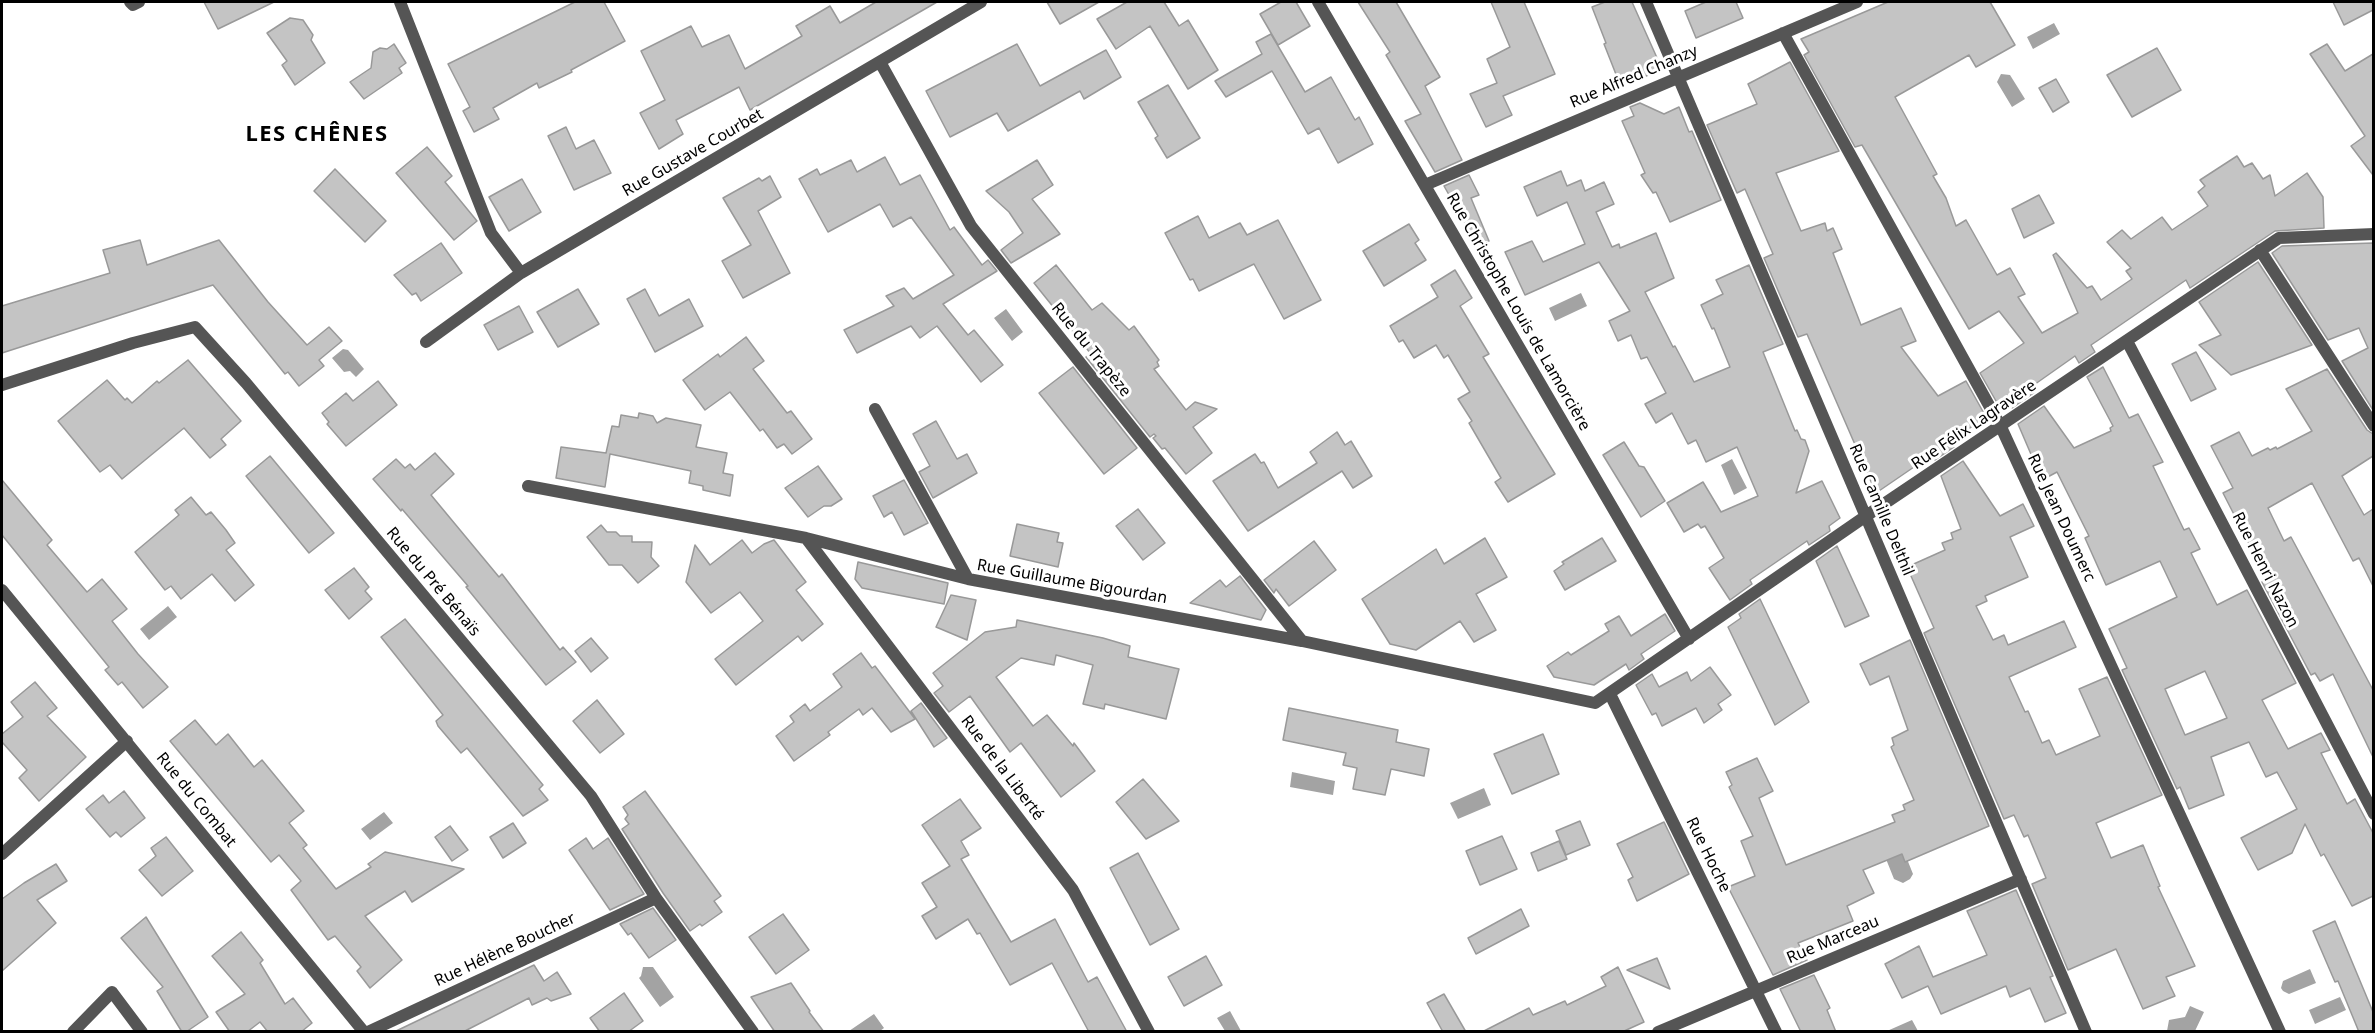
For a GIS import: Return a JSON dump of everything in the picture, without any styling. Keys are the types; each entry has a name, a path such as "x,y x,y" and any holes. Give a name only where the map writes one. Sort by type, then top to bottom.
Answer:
{"street":[{"path":"130,2 133,5 139,2"},
{"path":"400,2 491,233 521,273"},
{"name":"Rue Gustave Courbet","path":"426,342 521,273 981,2"},
{"name":"Rue Christophe Louis de Lamorcière","path":"1318,2 1689,639"},
{"name":"Rue Camille Delthil","path":"1647,2 2086,1032"},
{"name":"Rue Alfred Chanzy","path":"1425,185 1857,2"},
{"name":"Rue Jean Doumerc","path":"1783,33 2001,427 2280,1032"},
{"name":"Rue du Trapèze","path":"880,62 971,226 1302,641"},
{"name":"Rue Félix Lagravère","path":"1610,694 1866,516 2279,238 2373,234"},
{"path":"2260,250 2373,426"},
{"name":"Rue du Pré Bénaïs","path":"2,385 133,343 195,327 246,384 591,796 656,897 753,1032"},
{"name":"Rue Henri Nazon","path":"2127,341 2373,814"},
{"path":"875,409 968,579"},
{"name":"Rue Guillaume Bigourdan","path":"528,486 806,538 968,579 1302,641 1595,703 1610,694"},
{"name":"Rue de la Liberté","path":"806,538 1073,890 1149,1032"},
{"name":"Rue du Combat","path":"2,590 366,1032"},
{"name":"Rue Hoche","path":"1610,694 1776,1032"},
{"path":"2,854 127,741"},
{"name":"Rue Marceau","path":"1658,1032 2020,879"},
{"name":"Rue Hélène Boucher","path":"366,1032 656,897"},
{"path":"73,1032 112,992 142,1032"}],"shaded area":[{"path":"2054,23 2060,34 2033,49 2027,37"},
{"path":"2001,74 2010,75 2025,99 2012,107 1997,82"},
{"path":"1581,293 1587,306 1555,321 1549,308"},
{"path":"1006,309 1023,332 1012,341 994,318"},
{"path":"343,349 348,350 364,369 356,377 350,371 344,372 332,358"},
{"path":"1732,459 1747,488 1734,495 1721,465"},
{"path":"168,606 177,617 149,640 140,629"},
{"path":"1292,772 1335,781 1333,795 1290,787"},
{"path":"1484,788 1491,805 1458,819 1450,803"},
{"path":"384,812 393,823 370,840 361,829"},
{"path":"1903,849 1913,874 1903,883 1894,879 1886,859"},
{"path":"643,967 653,967 674,997 660,1007 639,978"},
{"path":"2310,969 2316,983 2289,994 2283,991 2281,988 2283,981"},
{"path":"2340,997 2346,1010 2315,1024 2309,1010"},
{"path":"2190,1006 2204,1012 2195,1031 2167,1031 2169,1020 2185,1017"},
{"path":"1230,1011 1241,1031 1225,1031 1217,1018"},
{"path":"874,1014 884,1028 880,1031 849,1031"},
{"path":"1912,1020 1918,1031 1887,1031"}],"building":[{"path":"204,2 274,2 218,29"},
{"path":"575,2 604,2 625,41 571,70 572,72 539,88 537,83 493,108 499,119 474,132 463,111 470,107 448,64"},
{"path":"876,2 937,2 750,110 739,87 676,120 683,134 659,149 640,113 665,100 641,51 691,26 702,47 729,35 745,69 802,36 796,26 830,6 840,23"},
{"path":"1047,2 1099,2 1060,24"},
{"path":"1127,2 1164,2 1179,26 1188,20 1218,70 1188,89 1150,26 1116,49 1097,19"},
{"path":"1281,2 1296,2 1310,26 1278,45 1260,14"},
{"path":"1358,2 1396,2 1440,77 1425,86 1462,160 1435,172 1405,121 1421,114 1386,55 1390,52"},
{"path":"1491,2 1524,2 1555,74 1503,96 1512,115 1486,127 1470,94 1497,83 1487,59 1510,47"},
{"path":"1605,2 1632,2 1662,69 1621,87 1592,7"},
{"path":"1706,2 1736,2 1743,18 1696,38 1685,11"},
{"path":"1888,2 1990,2 2015,45 1976,67 1969,55 1895,97 1937,174 1933,176 1946,198 1956,226 1966,220 1997,275 2010,268 2025,294 2018,297 2042,333 2078,313 2053,255 2056,253 2087,288 2092,286 2101,300 2132,279 2126,271 2131,268 2107,242 2122,230 2131,239 2162,217 2172,230 2208,206 2198,192 2205,186 2200,180 2237,156 2244,167 2252,163 2263,179 2270,175 2275,196 2307,173 2323,197 2324,228 2275,231 2190,288 2186,280 2091,345 2095,352 2079,363 2075,356 2031,387 2035,392 2012,408 2009,402 2000,408 1980,373 2024,343 1999,311 1969,329 1862,145 1855,147 1804,55 1809,52 1801,39"},
{"path":"2333,2 2373,2 2373,10 2344,25"},
{"path":"290,18 303,20 313,35 311,40 325,63 295,85 282,65 287,61 267,33"},
{"path":"1271,34 1305,92 1331,77 1355,120 1359,117 1373,144 1338,163 1319,128 1308,134 1272,71 1226,97 1215,81 1262,54 1256,42"},
{"path":"394,44 406,63 399,68 402,73 364,99 350,82 371,68 373,52 380,48 387,49"},
{"path":"1017,44 1040,86 1106,50 1121,77 1084,99 1080,91 1008,131 997,113 950,137 926,91"},
{"path":"2327,44 2345,71 2373,54 2373,175 2351,146 2365,136 2310,54"},
{"path":"2157,48 2181,90 2132,117 2107,75"},
{"path":"1790,62 1839,151 1776,173 1801,231 1825,223 1827,231 1833,228 1842,249 1833,253 1861,325 1901,308 1916,341 1901,347 1938,396 1966,381 1986,417 1951,441 1954,447 1935,460 1933,454 1876,493 1807,334 1798,337 1764,258 1773,254 1745,189 1737,193 1707,125 1757,104 1748,84"},
{"path":"2056,79 2069,102 2053,112 2039,88"},
{"path":"1168,85 1200,138 1167,158 1155,138 1158,136 1138,102"},
{"path":"1640,103 1664,114 1679,107 1689,132 1692,131 1721,200 1670,222 1656,192 1653,193 1641,175 1645,173 1622,121 1634,116 1630,107"},
{"path":"566,127 576,149 594,140 611,173 574,190 548,136"},
{"path":"427,147 452,176 445,182 477,221 454,240 396,173"},
{"path":"885,157 900,185 920,175 950,230 954,227 982,265 988,260 997,271 943,304 968,335 974,330 1003,365 981,382 937,326 920,338 911,326 857,353 844,330 894,306 886,296 904,288 913,299 954,275 911,217 893,227 880,204 828,232 799,179 817,169 820,175 851,160 857,172"},
{"path":"1037,160 1053,185 1032,199 1060,234 1011,263 1001,250 1023,233 1009,212 986,191"},
{"path":"335,169 386,221 365,242 314,191"},
{"path":"1561,171 1567,186 1581,180 1585,191 1604,182 1614,204 1596,212 1612,247 1619,244 1620,248 1656,233 1674,278 1645,292 1694,382 1730,367 1714,328 1712,329 1701,305 1723,294 1716,280 1749,265 1783,344 1763,352 1795,431 1797,430 1801,439 1805,440 1809,451 1796,493 1822,481 1840,518 1829,526 1830,531 1809,545 1807,541 1750,580 1752,584 1730,600 1709,568 1724,558 1705,526 1701,528 1698,524 1684,532 1667,503 1703,482 1721,512 1758,496 1737,447 1706,462 1696,440 1688,444 1672,413 1656,423 1645,404 1666,393 1647,357 1641,359 1631,335 1618,341 1609,321 1630,311 1599,262 1525,295 1505,252 1532,241 1543,262 1585,244 1567,202 1537,216 1524,187"},
{"path":"1469,175 1479,195 1471,198 1489,241 1478,246 1444,186"},
{"path":"770,176 781,197 758,211 790,273 743,298 722,261 751,245 723,198 759,178 762,181"},
{"path":"522,179 541,212 509,231 489,197"},
{"path":"2039,195 2054,223 2024,238 2012,209"},
{"path":"1198,216 1209,238 1240,223 1247,235 1278,220 1321,300 1284,319 1254,264 1199,291 1193,279 1190,280 1165,233"},
{"path":"1409,224 1419,240 1415,243 1426,260 1384,286 1363,251"},
{"path":"140,240 147,265 219,240 268,302 307,345 329,327 342,341 319,360 324,366 299,386 288,372 285,374 213,285 2,353 2,306 110,273 103,250"},
{"path":"441,243 462,273 421,301 416,293 412,295 394,275"},
{"path":"2373,243 2373,410 2342,361 2368,348 2359,328 2328,340 2272,253 2282,246"},
{"path":"2258,262 2312,345 2231,375 2199,345 2221,335 2199,302"},
{"path":"1056,265 1092,310 1102,303 1129,330 1134,326 1159,360 1157,362 1159,366 1154,369 1186,410 1195,402 1217,409 1193,427 1212,453 1186,474 1165,448 1162,449 1153,438 1156,436 1154,434 1150,437 1086,357 1091,354 1034,283"},
{"path":"1455,270 1472,298 1460,306 1489,354 1483,357 1555,474 1508,502 1495,482 1501,478 1469,423 1472,421 1458,399 1470,392 1448,355 1444,358 1436,345 1414,358 1403,340 1399,342 1390,326 1438,297 1431,285"},
{"path":"578,289 599,324 558,347 537,312"},
{"path":"645,289 659,316 689,299 703,326 655,352 627,299"},
{"path":"519,306 533,332 498,350 484,325"},
{"path":"746,337 764,361 753,369 787,413 791,411 812,439 792,454 784,444 777,448 763,429 760,431 730,392 705,410 683,380 718,354 720,357"},
{"path":"2196,352 2216,389 2191,401 2172,364"},
{"path":"188,360 241,421 221,439 226,445 210,458 184,428 122,479 110,465 100,472 58,421 107,380 125,400 127,398 132,403 157,381 159,383"},
{"path":"1073,367 1137,448 1104,474 1039,393"},
{"path":"2103,367 2129,418 2138,414 2163,462 2153,466 2184,530 2189,528 2200,549 2191,553 2217,605 2247,590 2296,683 2262,700 2288,749 2321,733 2330,750 2321,753 2347,804 2355,799 2373,833 2373,896 2352,906 2324,854 2321,856 2305,824 2292,853 2258,870 2241,838 2297,809 2277,772 2266,777 2249,742 2211,757 2224,795 2189,809 2180,787 2177,789 2122,670 2127,668 2109,629 2177,597 2160,561 2106,585 2085,538 2089,536 2057,472 2042,480 2018,424 2044,406 2074,448 2111,431 2110,428 2113,426 2087,377","holes":["2205,671 2227,718 2185,735 2165,689"]},
{"path":"2327,369 2367,430 2373,434 2373,456 2342,476 2364,515 2373,509 2373,586 2359,558 2353,561 2312,483 2268,508 2284,541 2291,537 2373,690 2373,757 2333,674 2320,681 2315,673 2311,675 2262,582 2267,579 2223,493 2233,488 2211,446 2239,432 2252,456 2268,448 2270,450 2276,447 2277,449 2312,431 2286,389"},
{"path":"378,381 397,405 346,446 327,424 329,422 322,413 346,393 353,401"},
{"path":"639,413 653,416 657,423 666,418 701,425 696,447 727,453 723,473 733,475 730,496 703,490 703,486 689,483 691,471 610,454 605,487 556,478 561,447 606,453 612,426 619,427 621,415 638,418"},
{"path":"936,421 957,459 967,454 977,473 933,498 919,472 930,466 913,434"},
{"path":"1337,432 1345,445 1351,441 1372,476 1353,488 1342,471 1248,531 1213,481 1255,454 1261,463 1264,462 1278,488 1317,463 1310,452"},
{"path":"1624,442 1639,466 1644,467 1665,501 1641,517 1603,455"},
{"path":"435,453 454,474 431,495 499,577 502,574 560,650 563,647 576,662 546,685 466,587 468,586 373,479 396,459 405,468 410,464 415,470"},
{"path":"270,456 334,533 309,553 246,476"},
{"path":"1963,461 2000,516 2023,504 2034,526 2010,537 2028,577 1985,596 1987,601 1976,606 1993,640 2004,635 2008,645 2064,621 2076,647 2009,677 2042,743 2049,740 2056,755 2100,736 2079,689 2107,677 2162,795 2096,823 2111,858 2143,845 2160,886 2158,887 2195,966 2166,977 2175,996 2143,1009 2116,949 2068,970 2032,884 2046,878 2028,835 2024,837 2014,815 2004,819 1924,633 1934,628 1907,567 1945,550 1942,543 1953,539 1951,533 1961,529 1941,476"},
{"path":"818,466 842,499 831,506 824,506 808,517 785,488"},
{"path":"2,480 52,540 47,545 87,592 102,579 127,609 112,621 168,687 143,708 122,682 118,685 105,670 109,667 2,535"},
{"path":"904,480 928,523 904,535 892,512 884,517 873,496"},
{"path":"191,497 206,515 211,512 226,530 235,543 226,550 254,585 235,601 212,574 181,599 171,586 165,590 135,552 179,515 175,510"},
{"path":"1138,509 1165,543 1143,560 1116,526"},
{"path":"1017,524 1059,533 1057,542 1063,543 1058,567 1010,556"},
{"path":"601,525 607,532 616,532 620,536 632,536 632,542 652,542 651,557 659,566 638,583 622,565 609,565 587,537"},
{"path":"1485,538 1507,577 1476,594 1496,630 1474,642 1460,621 1416,650 1390,644 1362,599 1436,549 1444,564"},
{"path":"1602,538 1616,561 1565,590 1554,571 1564,564 1562,562"},
{"path":"742,540 752,553 774,540 806,582 796,590 823,624 802,641 798,636 736,685 715,659 763,621 740,592 711,613 686,582 695,545 710,565"},
{"path":"1314,541 1336,570 1289,606 1276,589 1274,593 1264,580"},
{"path":"1837,546 1869,616 1845,627 1816,561"},
{"path":"858,562 948,583 944,604 862,588 855,579"},
{"path":"354,568 369,587 365,591 372,599 349,619 325,590"},
{"path":"1240,576 1266,610 1261,620 1190,603 1220,580 1226,587"},
{"path":"951,595 976,600 967,640 936,627"},
{"path":"1760,599 1809,702 1775,725 1728,627 1741,618 1739,614"},
{"path":"1665,614 1675,631 1641,654 1644,659 1629,670 1626,664 1594,685 1554,677 1547,666 1568,652 1571,655 1609,631 1605,624 1619,616 1631,636"},
{"path":"405,619 543,785 539,789 548,800 523,816 467,748 461,753 438,726 436,721 443,715 381,637"},
{"path":"1017,620 1130,646 1128,657 1179,669 1166,719 1105,704 1104,709 1083,704 1093,665 1056,655 1054,665 1021,658 996,677 1033,726 1047,715 1073,746 1074,743 1095,771 1061,797 1021,743 1010,752 970,696 949,712 934,693 943,686 933,673 985,632 1016,627"},
{"path":"591,638 608,658 591,672 575,651"},
{"path":"1910,640 1989,826 1905,862 1902,854 1863,870 1874,893 1847,906 1853,921 1798,943 1807,960 1773,975 1728,887 1755,876 1741,841 1753,836 1729,787 1732,785 1726,772 1757,758 1773,791 1759,798 1786,865 1895,822 1892,815 1905,810 1903,805 1914,800 1891,747 1894,745 1892,738 1908,730 1889,676 1870,685 1860,664"},
{"path":"861,653 872,668 875,666 915,719 891,732 872,708 863,715 859,709 828,732 830,735 794,761 776,736 794,722 790,716 805,704 810,711 842,687 833,674"},
{"path":"1710,667 1731,695 1718,704 1722,710 1704,723 1696,708 1662,726 1656,713 1652,715 1636,685 1652,674 1659,687 1687,672 1691,681"},
{"path":"35,682 57,708 47,716 86,757 39,801 19,778 27,770 2,742 2,734 23,717 11,702"},
{"path":"597,700 624,734 600,753 573,721"},
{"path":"921,703 947,738 934,747 911,711"},
{"path":"1289,708 1398,730 1396,742 1429,749 1424,776 1391,769 1385,795 1353,789 1357,768 1343,765 1346,753 1283,740"},
{"path":"195,720 216,745 228,734 254,767 262,760 304,811 289,823 307,845 303,848 336,889 371,867 368,864 385,852 464,869 412,902 405,891 365,916 402,960 370,988 357,971 361,967 335,936 328,940 291,890 301,881 279,855 271,862 170,741"},
{"path":"1543,734 1559,774 1512,794 1494,754"},
{"path":"1143,779 1179,821 1146,839 1116,802"},
{"path":"124,791 145,818 121,837 116,832 110,837 86,809 103,795 109,803"},
{"path":"645,791 721,896 714,901 722,912 702,926 700,924 690,931 622,829 629,824 625,819 628,815 623,807"},
{"path":"960,799 981,828 961,841 969,855 961,859 1011,942 1055,919 1088,982 1097,977 1127,1032 1089,1032 1052,963 1010,985 980,933 977,934 968,919 936,939 922,916 937,907 922,883 950,866 922,825"},
{"path":"1580,821 1590,845 1566,855 1556,831"},
{"path":"1664,822 1689,874 1637,901 1628,880 1633,877 1617,844"},
{"path":"513,823 526,843 503,858 490,837"},
{"path":"450,826 468,850 452,861 435,837"},
{"path":"1502,836 1517,869 1480,885 1466,851"},
{"path":"166,837 193,871 162,896 139,870 156,856 151,848"},
{"path":"586,838 593,849 608,838 644,894 610,910 569,850"},
{"path":"1559,841 1567,859 1538,871 1531,853"},
{"path":"1138,853 1179,929 1150,945 1110,868"},
{"path":"56,864 67,881 37,900 56,923 2,971 2,899"},
{"path":"2016,890 2053,976 2050,977 2066,1013 2045,1022 2030,988 2010,997 2006,986 1941,1014 1928,986 1902,998 1885,964 1919,946 1933,977 1987,955 1967,911"},
{"path":"653,908 676,940 649,958 631,933 628,935 620,924"},
{"path":"1521,909 1529,926 1476,954 1468,938"},
{"path":"783,914 809,950 776,974 749,937"},
{"path":"146,917 208,1017 186,1032 182,1032 157,991 163,987 121,938"},
{"path":"2335,921 2373,1012 2373,1032 2359,1032 2338,981 2335,982 2313,931"},
{"path":"241,932 263,960 260,963 285,1004 293,998 312,1023 301,1032 268,1032 260,1022 247,1032 230,1032 216,1012 245,994 212,956"},
{"path":"1206,956 1222,985 1184,1006 1168,977"},
{"path":"1657,958 1670,989 1627,970"},
{"path":"534,965 544,981 557,972 571,994 551,1001 547,998 532,1005 529,998 463,1032 394,1032"},
{"path":"1618,967 1644,1022 1622,1032 1482,1032 1529,1008 1533,1015 1565,1001 1567,1005 1606,986 1601,977"},
{"path":"1814,975 1830,1008 1827,1010 1836,1032 1801,1032 1780,989"},
{"path":"791,983 824,1032 775,1032 751,997"},
{"path":"624,993 643,1021 628,1032 600,1032 590,1018"},
{"path":"1444,994 1466,1032 1443,1032 1427,1003"}],"district":[{"name":"LES CHÊNES","path":"317,135"}]}
